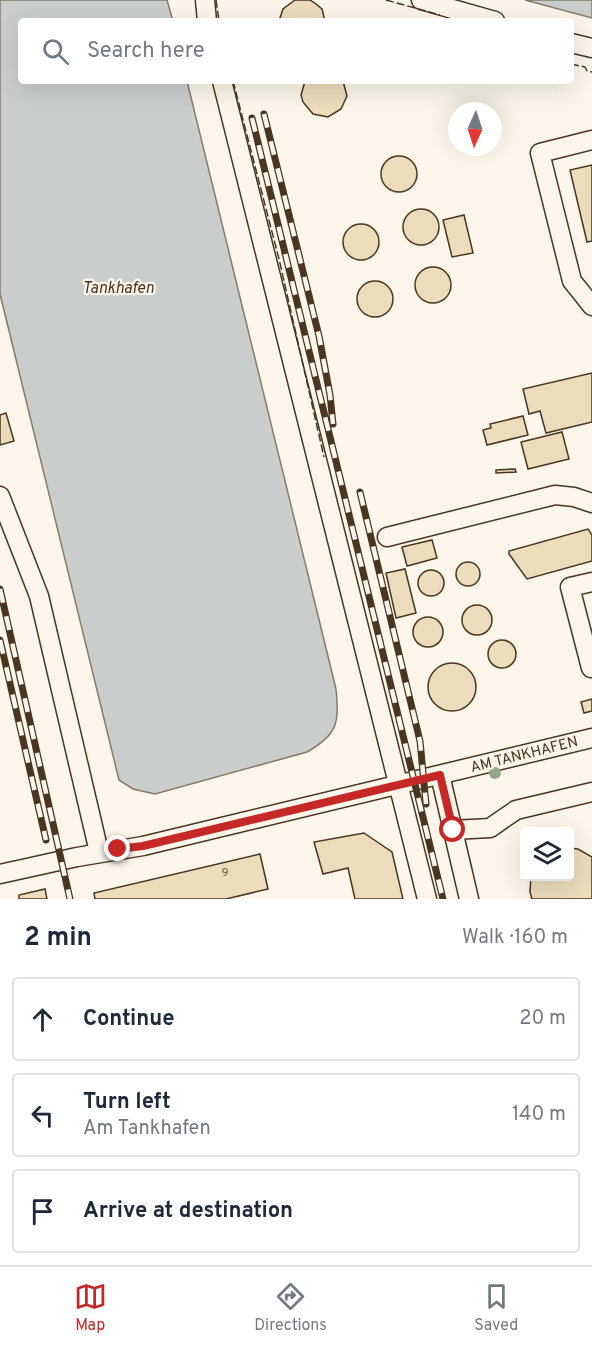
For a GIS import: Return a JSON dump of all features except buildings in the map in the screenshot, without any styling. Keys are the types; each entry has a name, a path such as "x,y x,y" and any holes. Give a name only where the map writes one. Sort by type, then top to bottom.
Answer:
{"street":[{"path":"205,0 207,18"},
{"path":"421,0 484,18"},
{"path":"574,43 592,48"},
{"path":"223,84 377,708 427,899"},
{"path":"592,141 540,153 572,280 592,306"},
{"path":"387,537 555,495 574,497 592,503"},
{"path":"0,496 39,596 99,852"},
{"path":"591,668 570,587 592,582"},
{"name":"AM TANKHAFEN","path":"0,874 99,852 143,846 592,738"},
{"path":"440,775 469,899"},
{"path":"453,830 490,828 516,810 592,792"}],"water":[{"name":"Tankhafen","path":"0,0 167,0 172,18 18,18 18,84 188,84 336,689 337,711 334,727 325,740 317,746 307,752 155,794 133,789 119,780 0,294"},
{"path":"525,0 592,0 592,18"}],"railway":[{"path":"264,114 319,336 333,424"},
{"path":"252,118 443,899"},
{"path":"360,492 420,741 426,804"},
{"path":"0,589 70,899"},
{"path":"0,640 46,840"}],"fence":[{"path":"216,0 219,18"},
{"path":"386,0 440,15"},
{"path":"574,65 585,67 587,71 592,72"},
{"path":"234,84 279,259 324,457"}],"route":[{"path":"118,849 143,846 440,775 453,830"}]}
